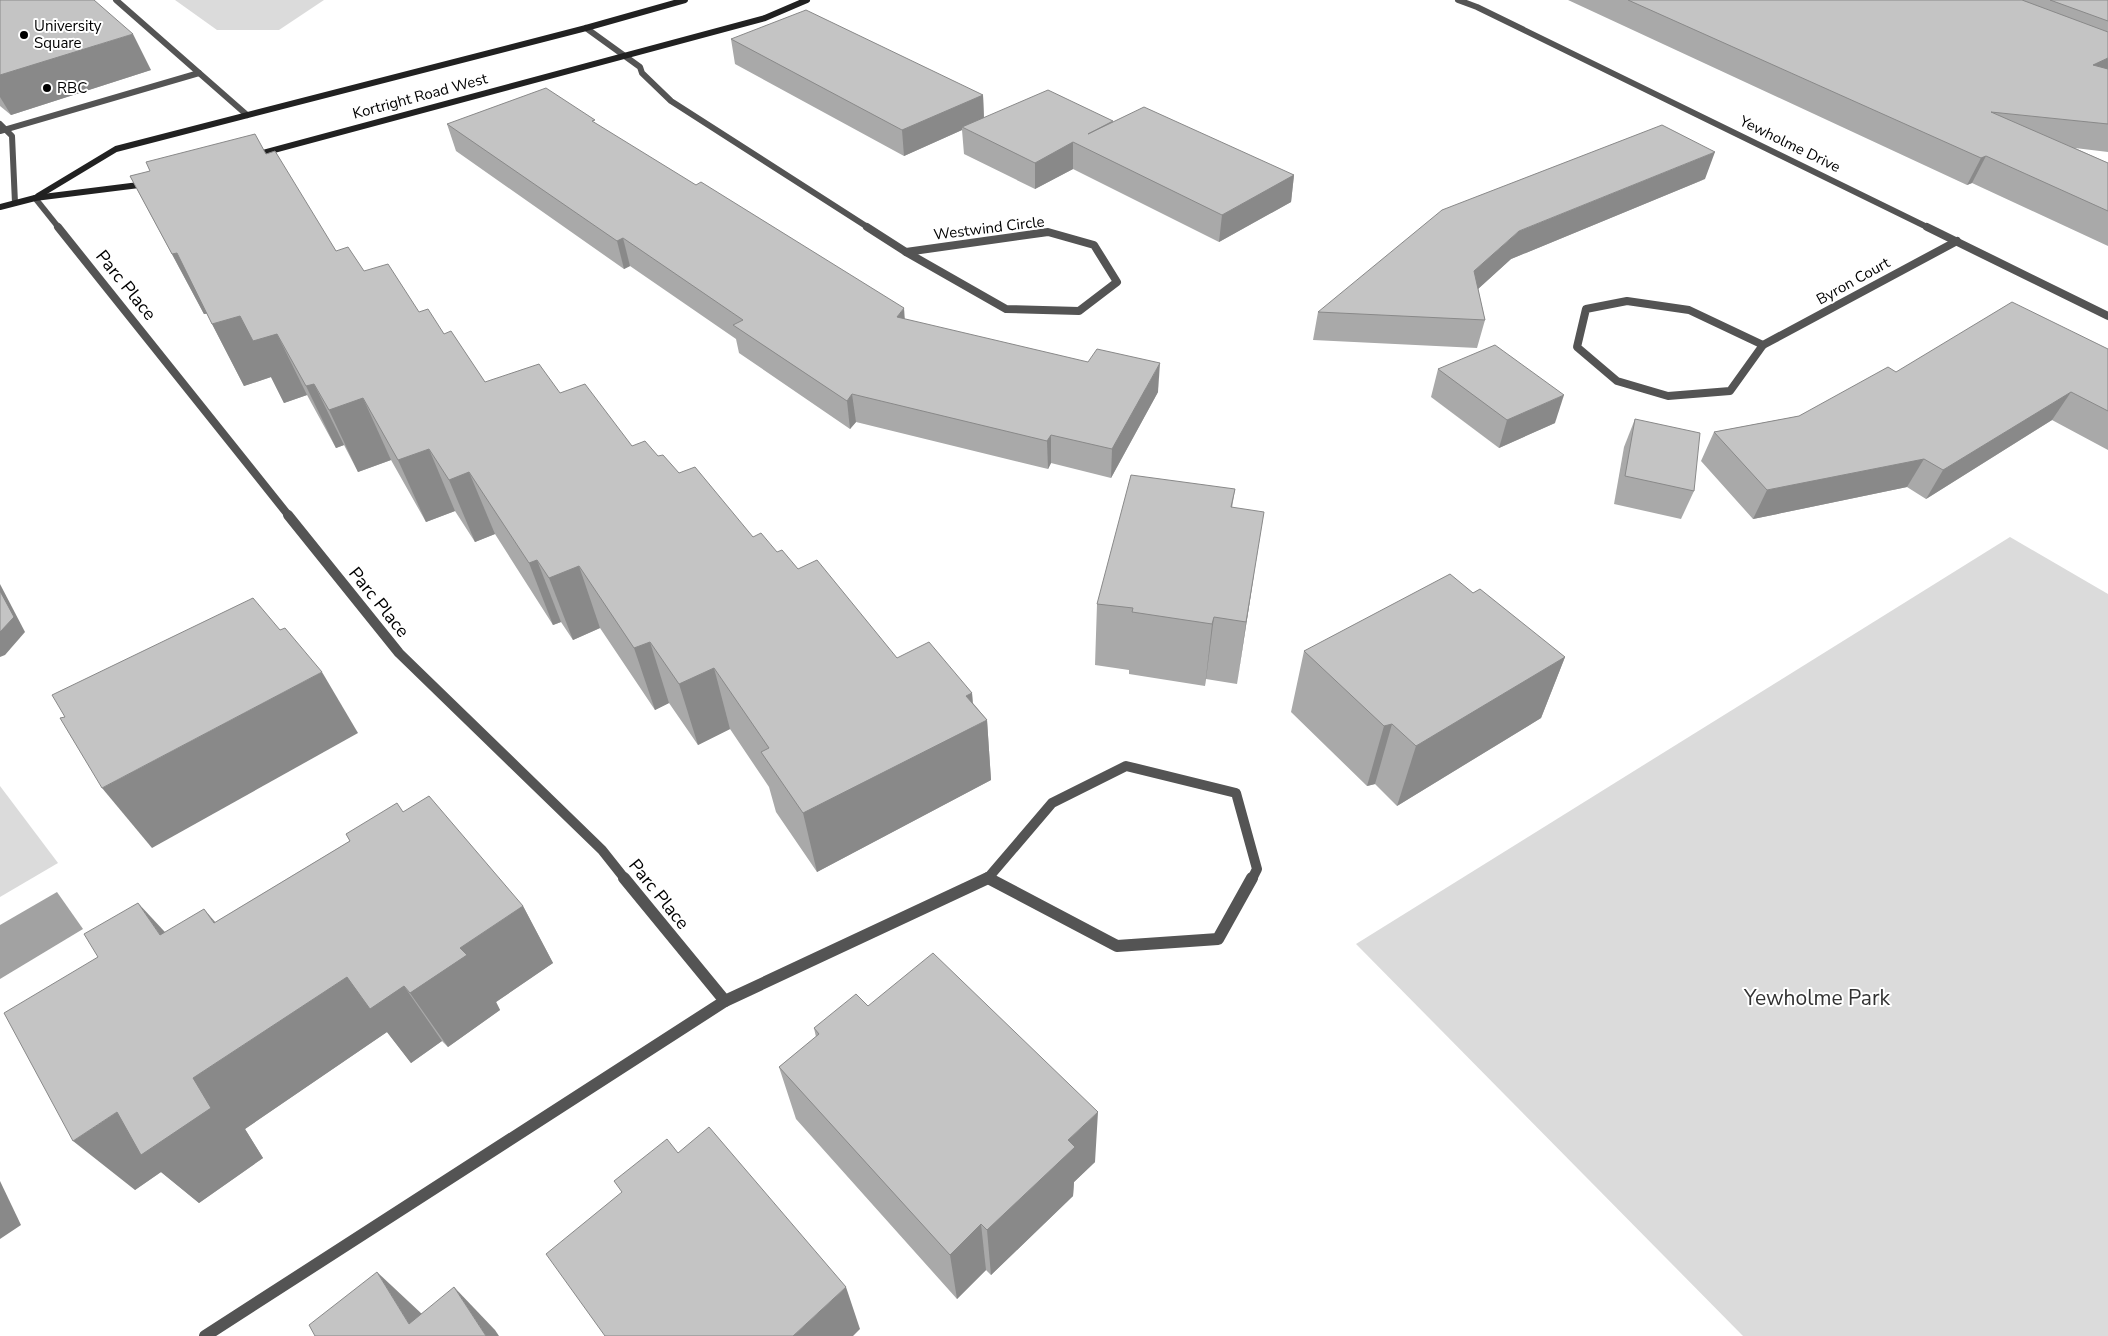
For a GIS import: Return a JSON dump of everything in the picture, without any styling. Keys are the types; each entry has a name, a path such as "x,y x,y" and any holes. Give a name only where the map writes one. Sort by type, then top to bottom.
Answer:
{"street":[{"path":"116,0 247,115"},
{"name":"Kortright Road West","path":"36,198 116,149 586,28 685,0"},
{"name":"Kortright Road West","path":"244,158 624,54 765,18 807,0"},
{"name":"Yewholme Drive","path":"1458,0 1477,6 1957,240 2108,316"},
{"name":"Westwind Circle","path":"586,28 640,66 642,73 671,101 906,252 1006,309 1079,311 1117,282 1094,245 1048,232 906,252"},
{"path":"3,131 199,73"},
{"path":"0,124 3,131 12,136 16,203"},
{"name":"Kortright Road West","path":"0,207 36,198 140,186 159,181"},
{"name":"Parc Place","path":"36,198 399,653 602,850 725,1001"},
{"name":"Byron Court","path":"1763,345 1689,310 1627,301 1586,309 1577,347 1617,381 1668,396 1730,390 1763,345 1957,240"},
{"path":"205,1336 725,1001 988,878 1052,803 1126,766 1236,793 1257,869 1218,938 1117,946 988,878"}],"green space":[{"path":"175,0 324,0 279,30 217,30"},
{"name":"Yewholme Park","path":"2010,537 2108,594 2108,1336 1743,1336 1356,944"},
{"path":"0,786 58,863 0,897"}],"shaded area":[{"path":"57,892 83,929 0,979 0,925"}],"building":[{"path":"0,0 94,0 133,34 0,75"},
{"path":"1628,0 2022,0 2108,32 2108,58 2093,65 2108,69 2108,124 1991,112 2108,163 2108,211 1986,156 1981,158"},
{"path":"2050,0 2108,0 2108,21"},
{"path":"806,10 983,95 902,130 731,39"},
{"path":"546,88 595,120 592,121 696,185 701,182 904,308 897,317 1088,362 1097,349 1160,363 1112,449 1051,435 1047,441 852,394 847,401 733,325 743,320 623,238 617,241 447,124"},
{"path":"1048,90 1113,121 1088,134 1144,107 1294,175 1222,215 1073,142 1035,163 962,127"},
{"path":"1662,125 1715,152 1519,231 1474,271 1485,320 1318,312 1442,210"},
{"path":"255,134 266,154 275,151 336,251 348,247 364,271 388,264 419,312 428,309 444,334 451,331 485,382 539,364 560,393 585,384 632,446 645,441 658,456 663,455 679,473 695,467 753,537 761,533 777,552 782,550 798,569 817,560 897,658 929,642 972,693 966,696 987,720 803,813 761,752 769,748 714,668 679,684 650,642 634,648 579,566 549,578 537,560 529,563 469,472 449,480 429,449 398,460 363,398 329,410 314,384 306,386 277,334 253,341 240,316 212,324 177,253 172,254 130,176 150,171 146,162"},
{"path":"2012,302 2108,349 2108,411 2071,392 1943,470 1924,459 1767,490 1714,432 1799,416 1888,367 1896,372"},
{"path":"1495,345 1564,395 1507,420 1438,369"},
{"path":"1635,419 1700,433 1694,491 1625,476"},
{"path":"1131,475 1235,489 1231,507 1264,512 1246,622 1214,617 1212,624 1132,612 1133,608 1097,604"},
{"path":"1450,574 1473,593 1480,589 1565,657 1416,746 1392,724 1384,726 1304,651"},
{"path":"0,591 14,617 0,632"},
{"path":"253,598 280,630 285,628 322,672 102,788 60,718 65,717 52,695"},
{"path":"429,796 523,906 460,948 467,955 410,993 404,986 370,1009 347,977 193,1078 211,1108 141,1155 117,1112 73,1141 4,1013 98,957 84,934 138,903 160,935 204,909 214,923 350,841 346,834 397,803 403,812"},
{"path":"933,953 1098,1112 1068,1140 1075,1147 987,1230 981,1224 950,1255 779,1067 819,1034 814,1028 856,994 868,1006"},
{"path":"709,1127 846,1287 793,1336 605,1336 546,1254 622,1192 614,1181 667,1139 678,1153"},
{"path":"377,1272 409,1324 454,1287 486,1336 315,1336 309,1325"}],"place":[{"name":"University Square","path":"24,35"},
{"name":"RBC","path":"47,88"}]}
